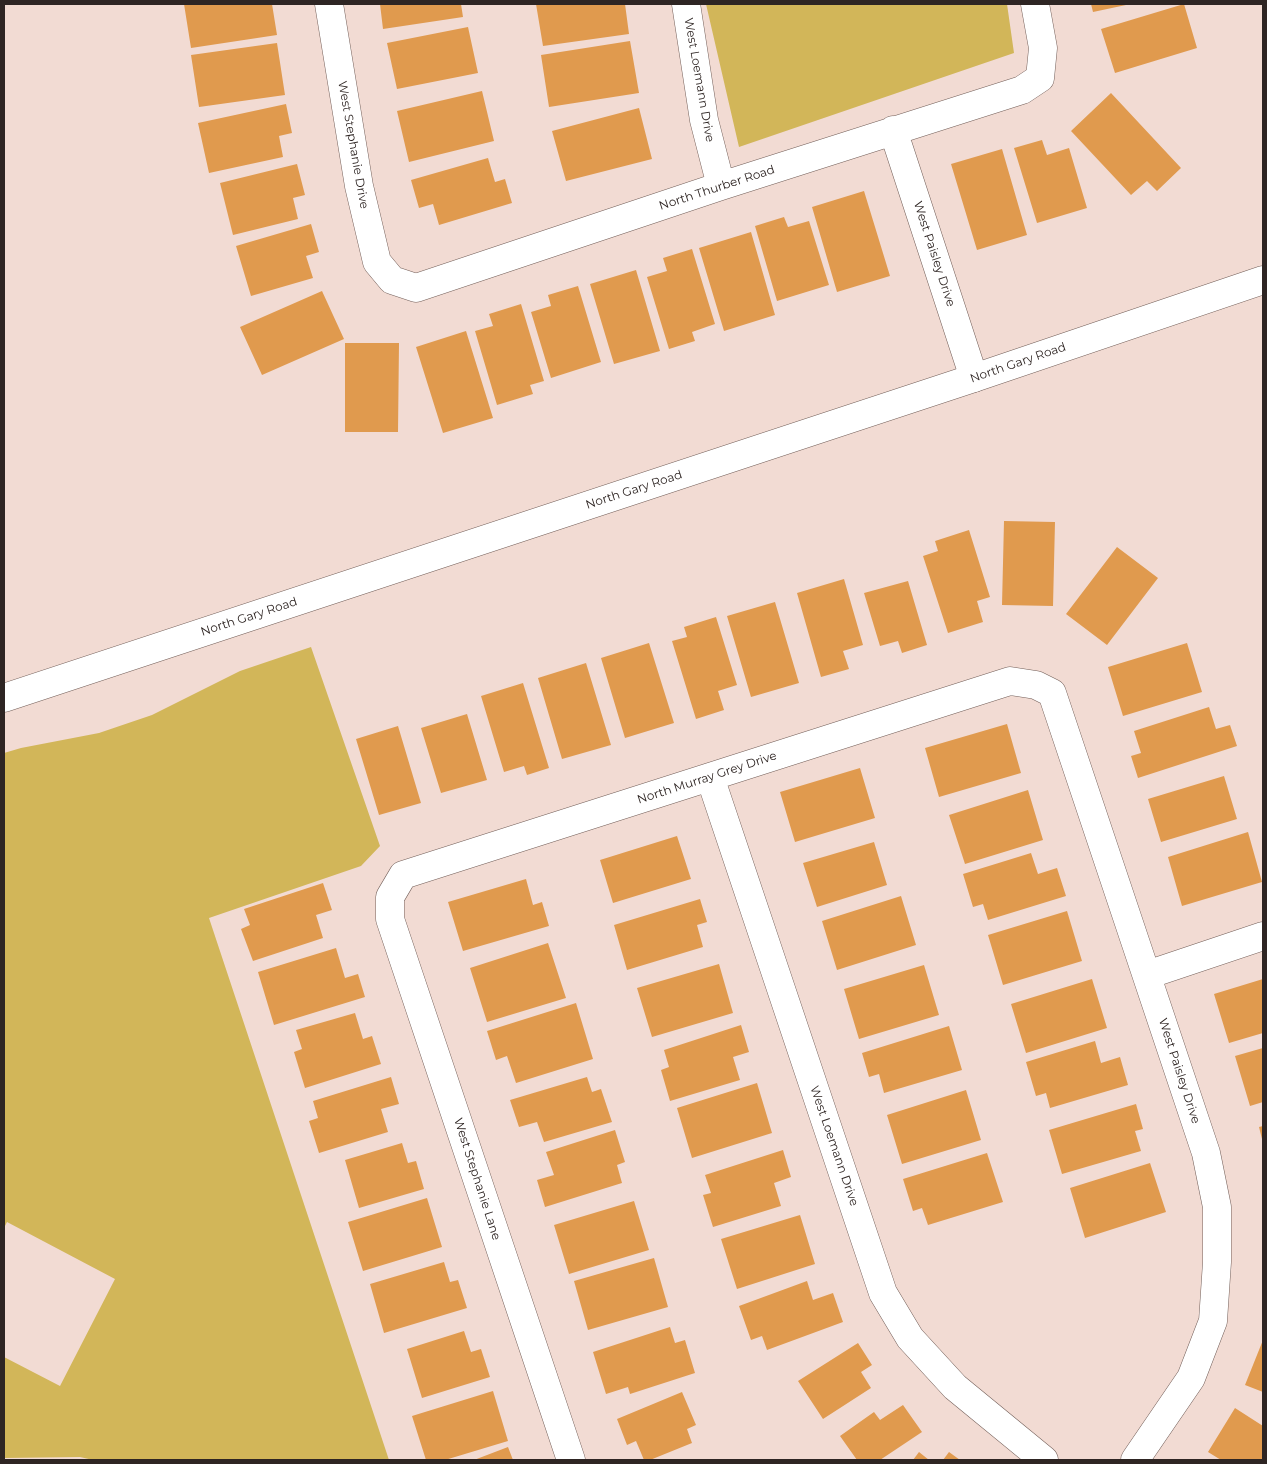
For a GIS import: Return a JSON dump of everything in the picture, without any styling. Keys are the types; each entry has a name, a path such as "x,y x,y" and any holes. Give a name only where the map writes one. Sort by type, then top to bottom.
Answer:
{"street":[{"name":"West Stephanie Drive","path":"329,4 359,186 377,262 392,280"},
{"name":"West Loemann Drive","path":"686,4 704,120 721,186"},
{"name":"North Thurber Road","path":"392,280 416,288 721,186 1022,90 1040,78 1043,48 1036,4"},
{"name":"West Paisley Drive","path":"893,130 974,378"},
{"name":"North Gary Road","path":"10,696 974,378 1263,280"},
{"name":"North Murray Grey Drive","path":"390,897 403,875 1010,681 1036,685"},
{"name":"West Paisley Drive","path":"1036,685 1052,692 1206,1152 1217,1207 1217,1262 1213,1321 1191,1378 1135,1460"},
{"name":"West Loemann Drive","path":"710,777 883,1292 910,1338 955,1387 1044,1460"},
{"name":"West Stephanie Lane","path":"390,897 390,919 571,1460"},
{"path":"1147,975 1263,936"}],"shaded area":[{"path":"706,4 1007,4 1014,53 739,147"},
{"path":"311,647 380,846 361,866 209,918 389,1460 93,1460 80,1457 4,1458 4,1357 60,1386 115,1279 7,1222 4,1228 4,753 99,733 152,715 240,671"}],"building":[{"path":"184,4 272,4 277,35 191,48"},
{"path":"380,4 461,4 463,17 383,29"},
{"path":"536,4 625,4 629,34 543,46"},
{"path":"1091,4 1126,4 1126,5 1093,12"},
{"path":"1184,4 1197,48 1115,73 1101,29"},
{"path":"468,27 478,73 397,89 387,43"},
{"path":"630,41 639,93 549,107 541,55"},
{"path":"277,43 285,95 199,107 191,55"},
{"path":"482,91 494,141 409,162 397,111"},
{"path":"1111,93 1181,168 1157,191 1147,181 1131,195 1071,131"},
{"path":"286,104 292,133 279,136 283,157 209,173 198,123"},
{"path":"639,108 652,159 566,181 552,131"},
{"path":"1042,140 1047,155 1069,148 1087,208 1037,223 1014,148"},
{"path":"1002,149 1027,235 977,250 951,164"},
{"path":"488,158 495,182 505,179 512,203 439,225 433,204 419,208 411,180"},
{"path":"297,164 305,195 293,198 298,219 233,235 220,183"},
{"path":"864,191 890,276 837,292 812,207"},
{"path":"784,217 788,227 809,221 829,285 777,301 755,226"},
{"path":"311,224 319,252 306,256 313,278 251,296 236,246"},
{"path":"751,232 775,315 724,331 699,248"},
{"path":"692,249 715,324 692,332 695,341 669,349 647,277 667,271 663,258"},
{"path":"636,270 660,351 614,364 590,284"},
{"path":"578,286 601,362 551,378 531,312 551,306 548,295"},
{"path":"322,291 344,339 262,375 240,327"},
{"path":"521,304 544,381 530,385 533,394 497,405 475,331 493,326 489,314"},
{"path":"466,331 493,418 443,433 416,347"},
{"path":"345,343 399,343 398,432 345,432"},
{"path":"1004,521 1055,522 1053,606 1002,605"},
{"path":"969,530 990,597 977,601 983,622 948,633 923,556 938,551 935,541"},
{"path":"1117,547 1158,578 1107,645 1066,614"},
{"path":"844,579 863,645 843,651 849,669 821,677 797,593"},
{"path":"908,581 927,645 902,653 898,641 880,646 864,593"},
{"path":"775,602 799,683 751,697 727,616"},
{"path":"716,617 737,685 718,691 724,710 696,719 672,641 687,637 684,627"},
{"path":"649,643 674,723 625,738 601,658"},
{"path":"1187,643 1202,692 1123,716 1108,667"},
{"path":"586,663 611,745 562,759 538,678"},
{"path":"523,683 549,768 527,775 524,766 504,772 481,696"},
{"path":"1209,707 1216,729 1230,725 1237,746 1138,778 1131,756 1141,753 1134,731"},
{"path":"467,714 487,780 441,793 421,728"},
{"path":"1007,724 1021,773 939,797 925,748"},
{"path":"398,726 421,803 379,815 356,739"},
{"path":"860,768 875,818 795,842 780,792"},
{"path":"1224,776 1237,819 1161,842 1148,799"},
{"path":"1028,790 1043,840 965,864 949,815"},
{"path":"1248,832 1262,882 1182,906 1168,857"},
{"path":"677,836 691,879 613,903 600,860"},
{"path":"874,842 887,885 817,907 803,863"},
{"path":"1031,853 1038,874 1057,868 1066,896 988,920 983,904 973,907 963,874"},
{"path":"526,879 533,905 542,902 549,926 463,951 448,902"},
{"path":"323,883 332,910 316,915 323,938 253,961 241,929 250,925 244,909"},
{"path":"901,896 916,945 837,970 822,921"},
{"path":"700,899 707,922 697,925 703,947 627,970 614,925"},
{"path":"1067,911 1082,961 1003,985 988,935"},
{"path":"548,943 566,998 487,1022 470,968"},
{"path":"336,948 345,978 358,974 365,997 274,1025 258,972"},
{"path":"719,964 733,1013 652,1037 637,988"},
{"path":"924,965 939,1015 859,1039 844,989"},
{"path":"1092,979 1107,1028 1026,1053 1011,1004"},
{"path":"1263,979 1263,1033 1229,1043 1214,994"},
{"path":"576,1003 593,1059 516,1083 507,1056 496,1060 487,1031"},
{"path":"355,1013 363,1039 372,1036 381,1064 305,1088 294,1052 302,1049 296,1030"},
{"path":"741,1025 749,1052 733,1057 740,1080 670,1101 661,1070 669,1067 664,1050"},
{"path":"949,1026 962,1070 884,1093 879,1074 869,1077 862,1053"},
{"path":"1095,1041 1101,1063 1120,1057 1128,1085 1050,1108 1046,1093 1036,1096 1026,1062"},
{"path":"1263,1048 1263,1102 1250,1106 1235,1056"},
{"path":"391,1077 399,1104 381,1109 388,1132 319,1153 309,1121 318,1118 313,1101"},
{"path":"587,1077 592,1092 601,1089 612,1122 544,1142 537,1122 519,1127 510,1100"},
{"path":"757,1083 772,1133 692,1158 677,1108"},
{"path":"966,1090 981,1140 902,1164 887,1115"},
{"path":"1136,1104 1143,1129 1135,1131 1141,1151 1062,1174 1049,1130"},
{"path":"1263,1126 1263,1143 1259,1127"},
{"path":"615,1130 625,1162 617,1165 622,1183 545,1207 537,1180 554,1175 546,1152"},
{"path":"402,1143 408,1163 416,1161 424,1189 359,1208 345,1160"},
{"path":"783,1150 791,1177 774,1183 781,1206 713,1227 703,1195 711,1193 705,1175"},
{"path":"987,1153 1003,1202 928,1225 922,1208 913,1211 903,1179"},
{"path":"1150,1163 1166,1212 1085,1238 1070,1188"},
{"path":"427,1198 442,1247 363,1271 348,1222"},
{"path":"634,1201 649,1250 569,1274 554,1225"},
{"path":"800,1215 815,1264 737,1289 721,1239"},
{"path":"654,1258 668,1307 588,1330 574,1281"},
{"path":"444,1262 450,1282 458,1280 467,1308 384,1333 370,1284"},
{"path":"807,1281 813,1300 833,1293 843,1322 767,1350 762,1336 751,1340 739,1306"},
{"path":"670,1327 675,1343 685,1340 695,1373 630,1394 628,1387 606,1394 593,1352"},
{"path":"464,1331 471,1352 481,1349 490,1377 422,1398 407,1349"},
{"path":"1263,1340 1263,1392 1245,1385"},
{"path":"858,1343 872,1365 861,1372 871,1388 823,1419 798,1381"},
{"path":"493,1391 508,1441 445,1460 426,1460 412,1416"},
{"path":"682,1392 696,1425 687,1429 692,1443 650,1460 644,1460 636,1441 627,1445 617,1419"},
{"path":"903,1405 922,1432 880,1460 857,1460 840,1436 874,1412 880,1420"},
{"path":"1235,1408 1263,1426 1263,1460 1221,1460 1208,1452"},
{"path":"508,1447 513,1460 474,1460"},
{"path":"919,1452 929,1460 913,1460"},
{"path":"949,1452 960,1460 943,1460"}]}
